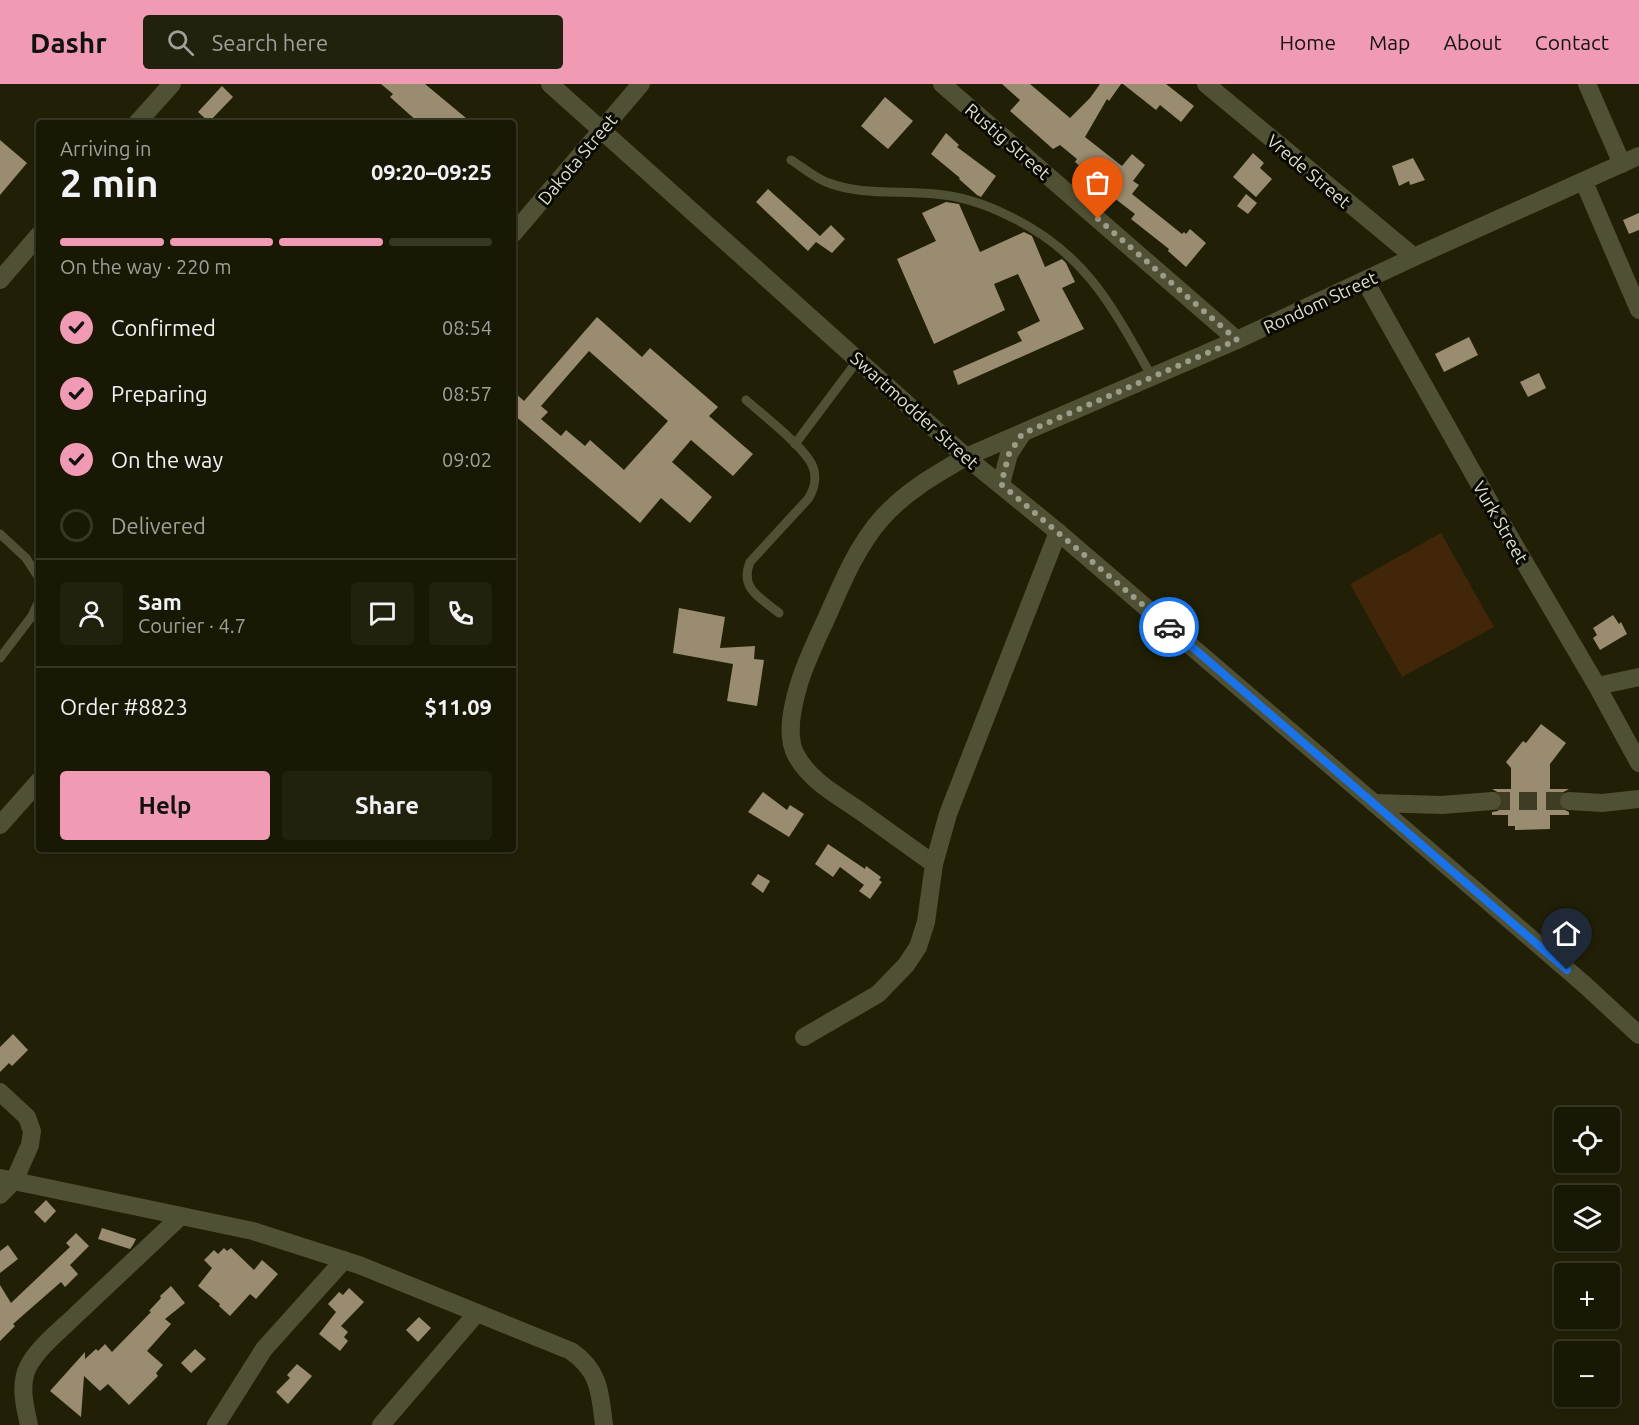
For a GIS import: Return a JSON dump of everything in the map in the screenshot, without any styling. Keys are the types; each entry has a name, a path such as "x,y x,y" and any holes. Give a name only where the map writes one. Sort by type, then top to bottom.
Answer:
{"street":[{"path":"141,120 172,84"},
{"name":"Swartmodder Street","path":"550,84 966,457 1058,532 1374,803 1585,985 1639,1035"},
{"name":"Dakota Street","path":"516,230 641,84"},
{"name":"Rustig Street","path":"942,84 1237,340"},
{"name":"Vrede Street","path":"1206,84 1414,257"},
{"path":"1587,84 1622,164"},
{"name":"Rondom Street","path":"934,864 823,785 806,770 795,754 791,741 791,726 799,684 809,657 848,570 881,518 919,484 966,457 1237,340 1414,257 1639,156"},
{"path":"1584,182 1639,310"},
{"path":"0,279 36,237"},
{"name":"Vurk Street","path":"1365,281 1639,763"},
{"path":"1001,484 1009,454 1022,434"},
{"path":"804,1037 878,994 906,965 918,947 926,922 934,864 948,814 1058,532"},
{"path":"1597,686 1639,677"},
{"path":"0,825 36,784"},
{"path":"1569,801 1602,802 1639,799"},
{"path":"1374,803 1442,805 1492,801"},
{"path":"0,1092 27,1117 32,1131 30,1145 0,1195"},
{"path":"7,1180 253,1231 344,1260 571,1351 584,1360 594,1375 600,1392 604,1425"},
{"path":"29,1425 24,1387 25,1375 34,1358 181,1215"},
{"path":"216,1425 264,1349 344,1260"},
{"path":"381,1425 477,1313"}],"lane":[{"path":"791,160 825,181 845,188 956,196 995,209 1033,228 1074,259 1088,274 1152,376"},
{"path":"795,444 858,360"},
{"path":"746,400 795,444 813,467 814,489 808,499 750,562 747,570 749,586 753,592 779,613"},
{"path":"0,534 26,558 36,573"},
{"path":"0,658 36,607"}],"shaded area":[{"path":"1441,533 1494,627 1402,677 1350,584"}],"building":[{"path":"381,84 425,84 468,120 416,120 390,97 393,94"},
{"path":"1002,84 1030,84 1070,118 1100,84 1121,84 1109,101 1107,99 1085,137 1122,166 1132,154 1145,165 1133,181 1139,185 1132,194 1182,234 1184,232 1186,234 1190,229 1206,243 1186,267 1168,251 1169,249 1131,219 1135,214 1083,174 1086,171 1075,162 1077,159 1060,145 1053,149 1010,111 1020,100"},
{"path":"1123,84 1166,84 1194,106 1181,122 1160,105 1156,110"},
{"path":"222,86 233,97 211,120 207,120 198,112"},
{"path":"885,97 913,121 888,149 861,126"},
{"path":"946,133 959,145 957,147 996,176 981,197 931,154"},
{"path":"0,140 27,163 0,195"},
{"path":"1253,153 1264,163 1260,168 1272,179 1256,197 1233,177"},
{"path":"1413,158 1425,180 1410,185 1409,181 1399,186 1392,166"},
{"path":"768,189 820,236 831,225 845,239 832,253 816,242 808,251 756,202"},
{"path":"1246,194 1257,203 1248,214 1237,206"},
{"path":"946,202 959,204 980,252 1024,232 1032,236 1045,267 1062,259 1075,282 1062,288 1084,329 958,385 953,371 1022,341 1017,332 1040,321 1018,274 994,284 1005,310 934,344 897,259 936,241 922,213"},
{"path":"1639,213 1639,230 1629,234 1623,220"},
{"path":"597,317 642,357 650,348 718,407 709,416 753,454 733,476 691,440 672,462 712,497 690,523 661,498 640,523 516,417 516,394 524,401","holes":["589,351 668,421 624,470 590,440 585,446 566,430 561,436 541,419 548,412 541,406"]},
{"path":"1469,337 1478,355 1444,372 1435,354"},
{"path":"1539,373 1546,388 1528,397 1520,382"},
{"path":"679,608 725,617 720,648 755,646 754,659 764,660 757,706 727,701 733,664 673,653"},
{"path":"1613,615 1619,624 1621,622 1627,634 1600,650 1593,638 1597,635 1593,628"},
{"path":"1541,724 1566,743 1550,764 1550,789 1569,789 1560,794 1558,801 1559,807 1569,812 1569,815 1550,815 1550,829 1515,830 1515,826 1508,826 1508,815 1492,815 1492,812 1498,811 1502,806 1503,801 1501,794 1492,789 1511,789 1511,768 1506,762 1523,741 1526,743"},
{"path":"763,792 787,810 790,805 804,814 789,837 748,812"},
{"path":"828,844 881,877 879,880 882,882 870,899 859,891 864,885 840,867 833,877 815,864"},
{"path":"758,874 770,881 763,893 751,884"},
{"path":"13,1034 28,1050 12,1066 9,1063 0,1072 0,1047"},
{"path":"46,1200 56,1211 45,1223 34,1212"},
{"path":"102,1228 136,1239 130,1249 98,1239"},
{"path":"76,1233 89,1246 70,1265 78,1274 65,1287 61,1282 13,1324 15,1326 0,1341 0,1285 11,1303 70,1247 66,1243"},
{"path":"8,1245 18,1259 0,1273 0,1251"},
{"path":"224,1248 227,1251 231,1248 254,1270 262,1260 278,1274 256,1299 250,1294 230,1316 219,1306 220,1304 198,1286 212,1268 204,1260 214,1250 218,1254"},
{"path":"171,1286 185,1303 165,1319 171,1324 147,1351 163,1365 156,1373 158,1376 129,1405 108,1384 100,1391 84,1376 81,1417 50,1391 85,1352 85,1359 105,1344 112,1352 151,1312 149,1311 161,1298 160,1296"},
{"path":"349,1288 364,1302 341,1326 348,1332 344,1337 348,1341 340,1351 319,1334 336,1312 328,1304 339,1292 343,1295"},
{"path":"419,1317 431,1328 418,1342 406,1330"},
{"path":"195,1349 206,1359 191,1373 181,1363"},
{"path":"297,1364 312,1376 288,1404 276,1392 290,1378 287,1375"}],"tunnel":[{"path":"1492,801 1569,801"}],"way so far":[{"path":"1098,219 1237,340 1022,434 1009,454 1001,484 1169,627"}],"route":[{"path":"1169,627 1567,970"}]}
